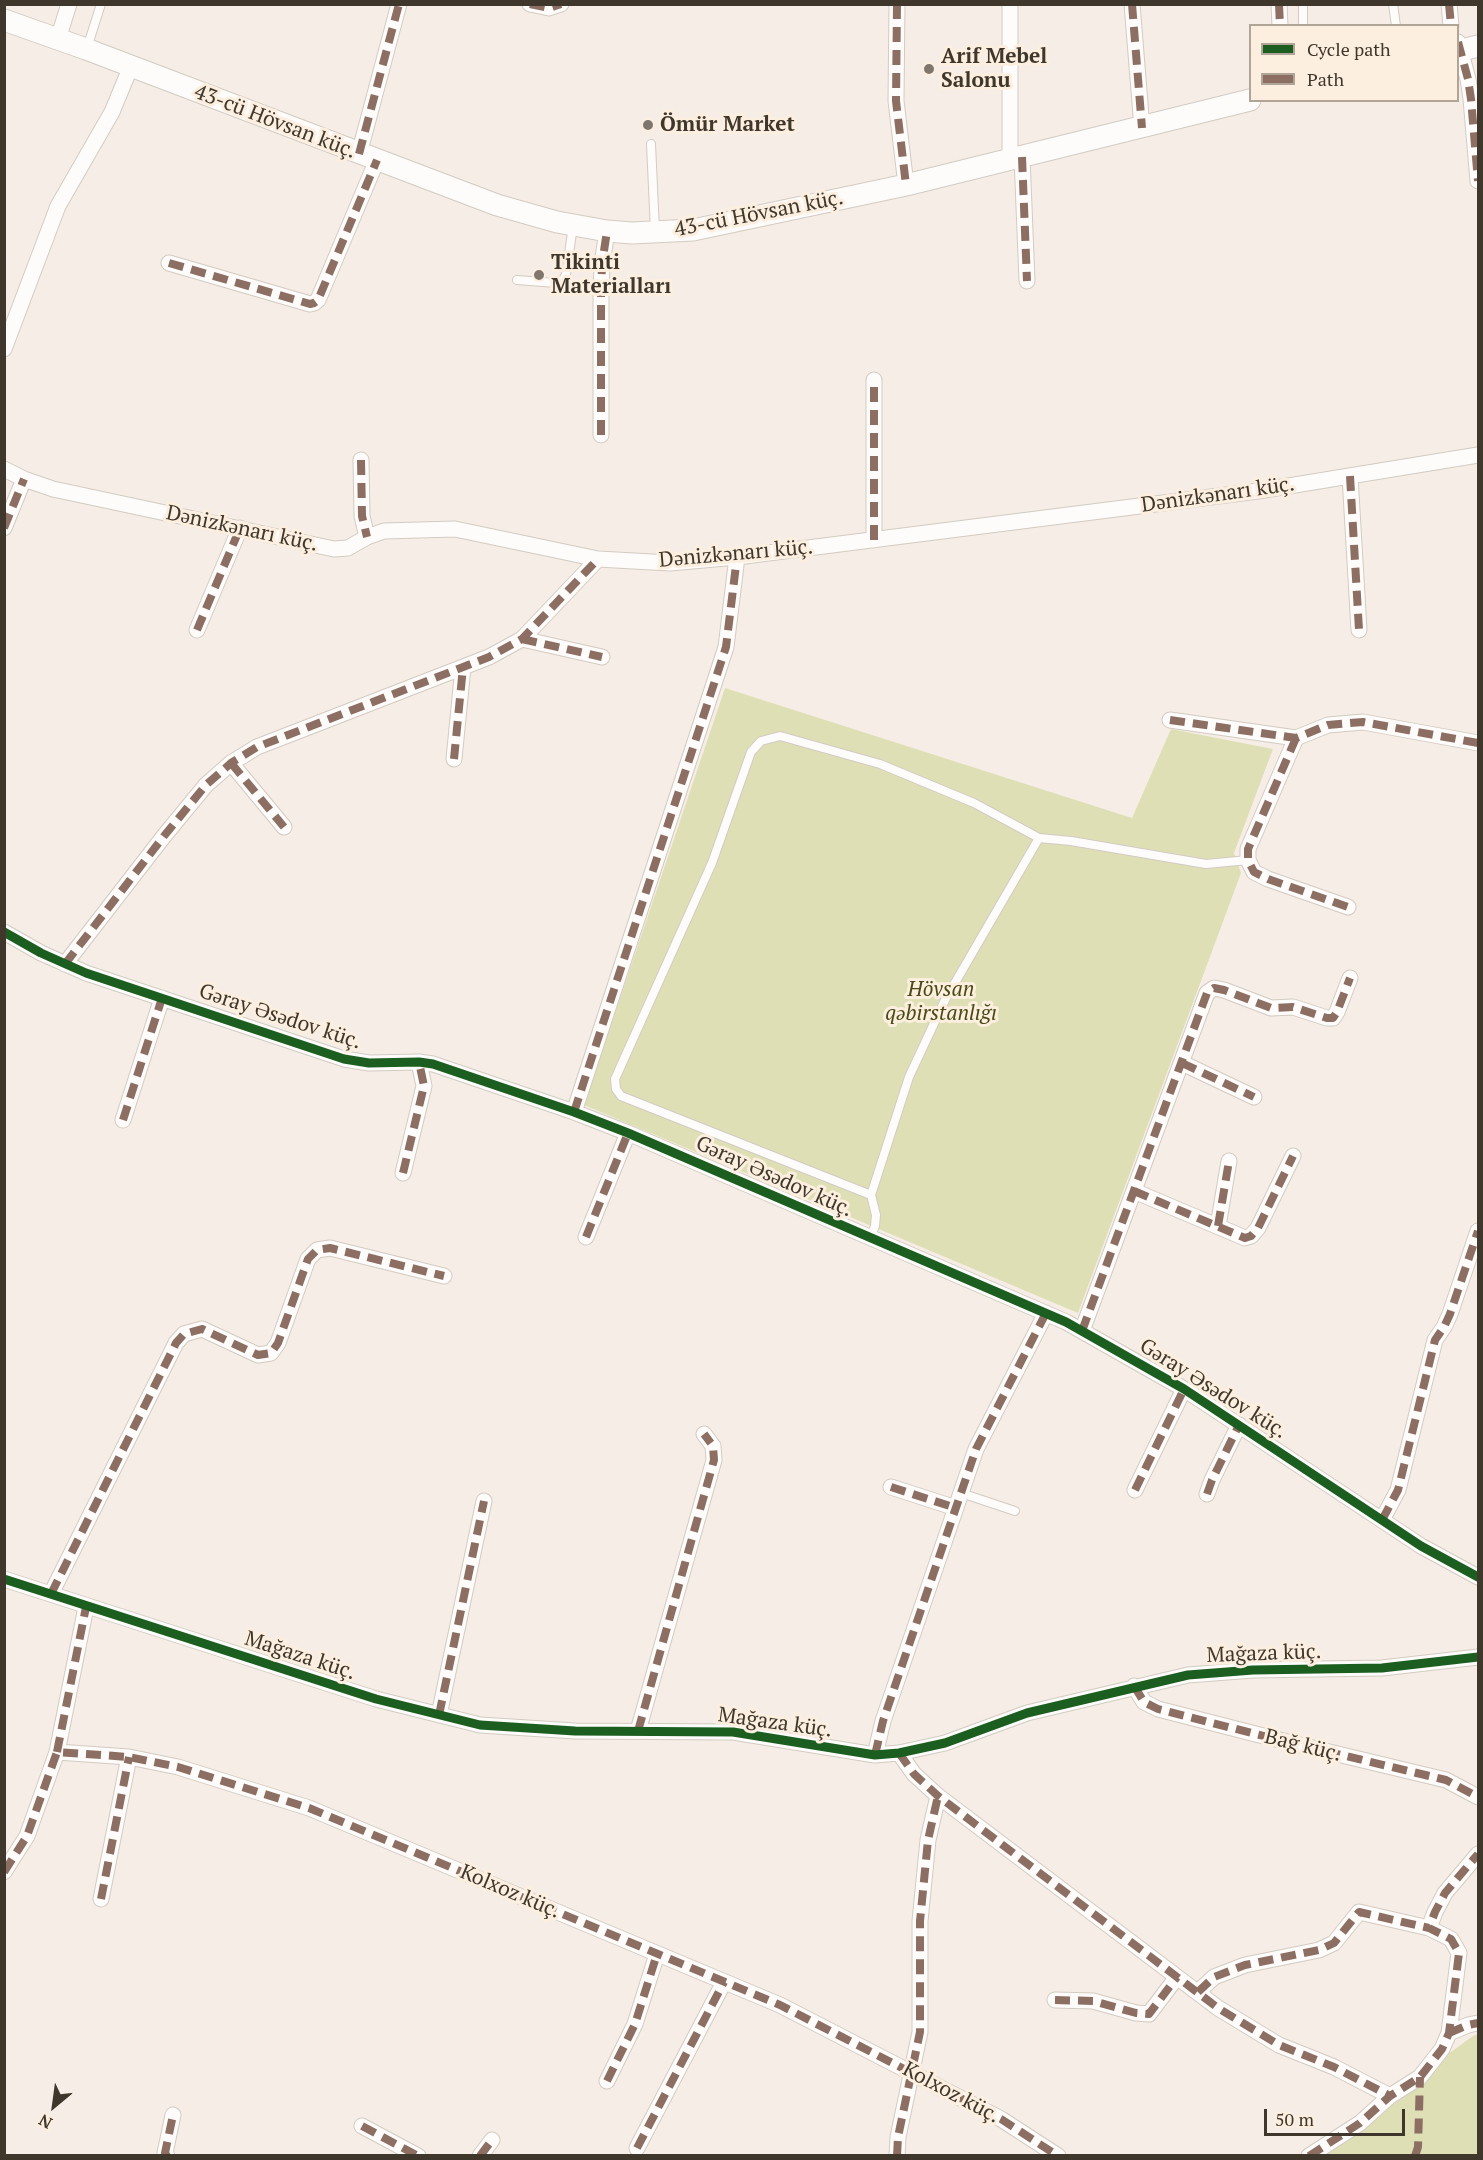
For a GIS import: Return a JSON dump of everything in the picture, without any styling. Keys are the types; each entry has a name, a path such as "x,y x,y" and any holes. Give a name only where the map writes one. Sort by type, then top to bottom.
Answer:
{"main road":[{"name":"43-cü Hövsan küç.","path":"4,20 497,205 522,213 607,231 655,233 693,230 906,185 1249,101"}],"street":[{"path":"58,39 69,4"},
{"path":"169,263 310,304 318,300 335,262 368,157 399,4"},
{"path":"530,4 549,8 561,4"},
{"path":"897,4 897,101 906,185"},
{"path":"1010,4 1016,158 1027,281"},
{"path":"1132,4 1142,128"},
{"path":"1279,4 1280,24"},
{"path":"1449,4 1451,24"},
{"path":"1464,47 1479,182"},
{"path":"4,349 58,206 112,112 131,66"},
{"path":"601,435 601,294 602,264 607,231"},
{"path":"874,380 874,540"},
{"name":"Dənizkənarı küç.","path":"4,469 53,489 334,549 348,548 367,537 384,531 455,530 598,558 670,562 737,558 1258,491 1479,455"},
{"path":"361,460 362,516 367,537"},
{"path":"1350,476 1359,630"},
{"path":"4,528 24,479"},
{"path":"197,630 240,528"},
{"path":"65,964 199,794 231,763 257,747 489,657 522,639 598,558"},
{"path":"574,1112 726,647 737,558"},
{"path":"522,639 602,657"},
{"path":"454,759 463,667"},
{"path":"1170,720 1296,738 1328,725 1363,722 1479,743"},
{"path":"1296,738 1248,849 1248,860 1254,872 1268,879 1348,907"},
{"path":"231,763 284,827"},
{"name":"Gəray Əsədov küç.","path":"4,933 65,964 344,1059 369,1063 433,1064 574,1112 628,1133 1046,1313 1184,1389 1422,1546 1479,1577"},
{"path":"1082,1331 1207,993 1214,988 1272,1008 1293,1007 1327,1018 1333,1017 1337,1012 1350,978"},
{"path":"123,1120 162,998"},
{"path":"403,1173 424,1086 419,1062"},
{"path":"1182,1063 1254,1097"},
{"path":"586,1237 628,1133"},
{"path":"1134,1191 1245,1238 1251,1236 1258,1228 1293,1156"},
{"path":"1218,1226 1230,1161"},
{"path":"1382,1520 1398,1490 1435,1340 1450,1314 1477,1238"},
{"path":"51,1594 176,1343 184,1334 201,1329 258,1355 271,1353 278,1343 308,1259 317,1250 330,1248 444,1276"},
{"path":"875,1755 883,1721 976,1449 1046,1313"},
{"path":"1135,1490 1184,1389"},
{"path":"1207,1494 1239,1425"},
{"path":"638,1731 714,1460 713,1446 704,1434"},
{"path":"891,1487 959,1501"},
{"path":"439,1715 484,1501"},
{"name":"Mağaza küç.","path":"4,1579 376,1699 480,1725 575,1731 733,1732 875,1755 899,1753 945,1743 1027,1713 1188,1675 1253,1670 1382,1668 1479,1658"},
{"path":"4,1872 27,1836 57,1752 86,1607"},
{"name":"Bağ küç.","path":"1134,1686 1144,1702 1158,1709 1446,1780 1479,1797"},
{"name":"Kolxoz küç.","path":"57,1752 129,1757 178,1767 309,1808 780,2006 1001,2119 1058,2156"},
{"path":"899,1753 914,1774 938,1797 1218,2008 1279,2045 1334,2067 1390,2096"},
{"path":"101,1899 129,1757"},
{"path":"897,2156 898,2137 920,2032 920,1921 928,1840 938,1797"},
{"path":"1429,1928 1445,1893 1479,1854"},
{"path":"1198,1992 1214,1977 1245,1965 1318,1950 1334,1943 1359,1912 1429,1928 1451,1939 1459,1953 1449,2033 1442,2049 1420,2077 1390,2096 1360,2123 1309,2156"},
{"path":"607,2081 635,2024 657,1954"},
{"path":"1055,2000 1093,2001 1136,2013 1149,2014 1177,1977"},
{"path":"637,2148 724,1982"},
{"path":"1449,2033 1468,2025 1479,2024"},
{"path":"166,2156 173,2115"},
{"path":"362,2126 418,2156"},
{"path":"480,2156 492,2140"}],"lane":[{"path":"86,50 101,4"},
{"path":"1303,4 1303,24"},
{"path":"1393,4 1396,24"},
{"path":"651,144 655,233"},
{"path":"517,280 556,283 563,280 566,274 573,225"},
{"path":"872,1195 621,1096 616,1089 615,1079 712,863 751,752 761,741 780,736 880,764 974,803 1039,838 1071,841 1206,864 1248,860"},
{"path":"870,1238 876,1226 872,1195 913,1067 945,1000 1039,838"},
{"path":"959,1501 1015,1511"}],"green space":[{"name":"Hövsan qəbirstanlığı","path":"725,688 1132,818 1171,729 1273,749 1234,853 1241,873 1078,1313 584,1105"},
{"path":"1478,2034 1478,2155 1323,2156 1428,2079 1448,2054"}],"marked path":[{"path":"359,154 399,4"},
{"path":"530,4 549,8 561,4"},
{"path":"897,4 896,101 906,185"},
{"path":"1132,4 1142,128"},
{"path":"1279,4 1280,24"},
{"path":"1449,4 1451,24"},
{"path":"1459,46 1471,99 1478,181"},
{"path":"1022,157 1027,281"},
{"path":"169,263 310,304 314,303 318,300 377,160"},
{"path":"601,435 601,294 602,264 607,231"},
{"path":"874,380 874,540"},
{"path":"361,460 362,516 367,537"},
{"path":"1350,476 1359,630"},
{"path":"4,528 24,479"},
{"path":"197,630 240,528"},
{"path":"574,1112 726,647 737,557"},
{"path":"65,964 206,785 231,763 257,747 489,657 522,639 598,559"},
{"path":"522,639 602,657"},
{"path":"454,759 463,667"},
{"path":"1170,720 1296,738 1328,725 1363,722 1478,743"},
{"path":"1296,738 1248,849 1248,860 1254,872 1268,879 1348,907"},
{"path":"231,763 284,827"},
{"path":"1082,1331 1207,993 1214,988 1271,1008 1293,1007 1333,1018 1350,978"},
{"path":"123,1120 162,998"},
{"path":"403,1173 424,1086 419,1062"},
{"path":"1182,1063 1254,1097"},
{"path":"586,1237 628,1133"},
{"path":"1134,1191 1245,1238 1251,1236 1258,1228 1293,1156"},
{"path":"1218,1226 1229,1161"},
{"path":"1382,1520 1398,1490 1435,1340 1450,1314 1478,1231"},
{"path":"51,1594 176,1343 184,1334 202,1329 258,1355 271,1353 278,1343 308,1259 317,1250 330,1248 444,1276"},
{"path":"875,1755 883,1721 976,1449 1046,1313"},
{"path":"1135,1490 1184,1389"},
{"path":"1207,1494 1239,1425"},
{"path":"638,1731 714,1460 713,1446 704,1434"},
{"path":"891,1487 956,1508"},
{"path":"439,1715 484,1501"},
{"path":"57,1752 86,1607"},
{"path":"1134,1686 1144,1702 1158,1709 1446,1780 1478,1797"},
{"path":"4,1872 27,1836 57,1752 129,1757 178,1767 309,1808 780,2005 1001,2119 1058,2156"},
{"path":"899,1753 914,1774 938,1796 1218,2008 1279,2045 1334,2067 1390,2096"},
{"path":"101,1899 129,1757"},
{"path":"897,2156 898,2137 920,2032 920,1921 928,1840 938,1796"},
{"path":"1309,2156 1360,2123 1390,2096 1420,2077 1442,2049 1449,2033 1459,1953 1451,1939 1429,1928 1445,1893 1478,1854"},
{"path":"1198,1992 1214,1977 1245,1965 1319,1950 1334,1943 1359,1912 1429,1928"},
{"path":"607,2081 635,2024 657,1954"},
{"path":"1055,2000 1093,2001 1136,2013 1149,2014 1177,1977"},
{"path":"637,2148 724,1982"},
{"path":"1449,2033 1478,2023"},
{"path":"1415,2156 1418,2147 1420,2077"},
{"path":"167,2156 165,2153 173,2115"},
{"path":"362,2126 418,2156"},
{"path":"480,2156 492,2140"}],"cycle path":[{"path":"4,932 41,953 86,973 344,1059 369,1063 433,1064 574,1112 628,1133 1066,1322 1184,1389 1421,1546 1478,1577"},
{"path":"4,1579 376,1699 480,1725 575,1731 733,1732 875,1755 899,1753 945,1743 1027,1713 1188,1675 1253,1670 1382,1668 1478,1657"}],"place":[{"name":"Arif Mebel Salonu","path":"929,69"},
{"name":"Ömür Market","path":"648,125"},
{"name":"Tikinti Materialları","path":"539,275"}]}
